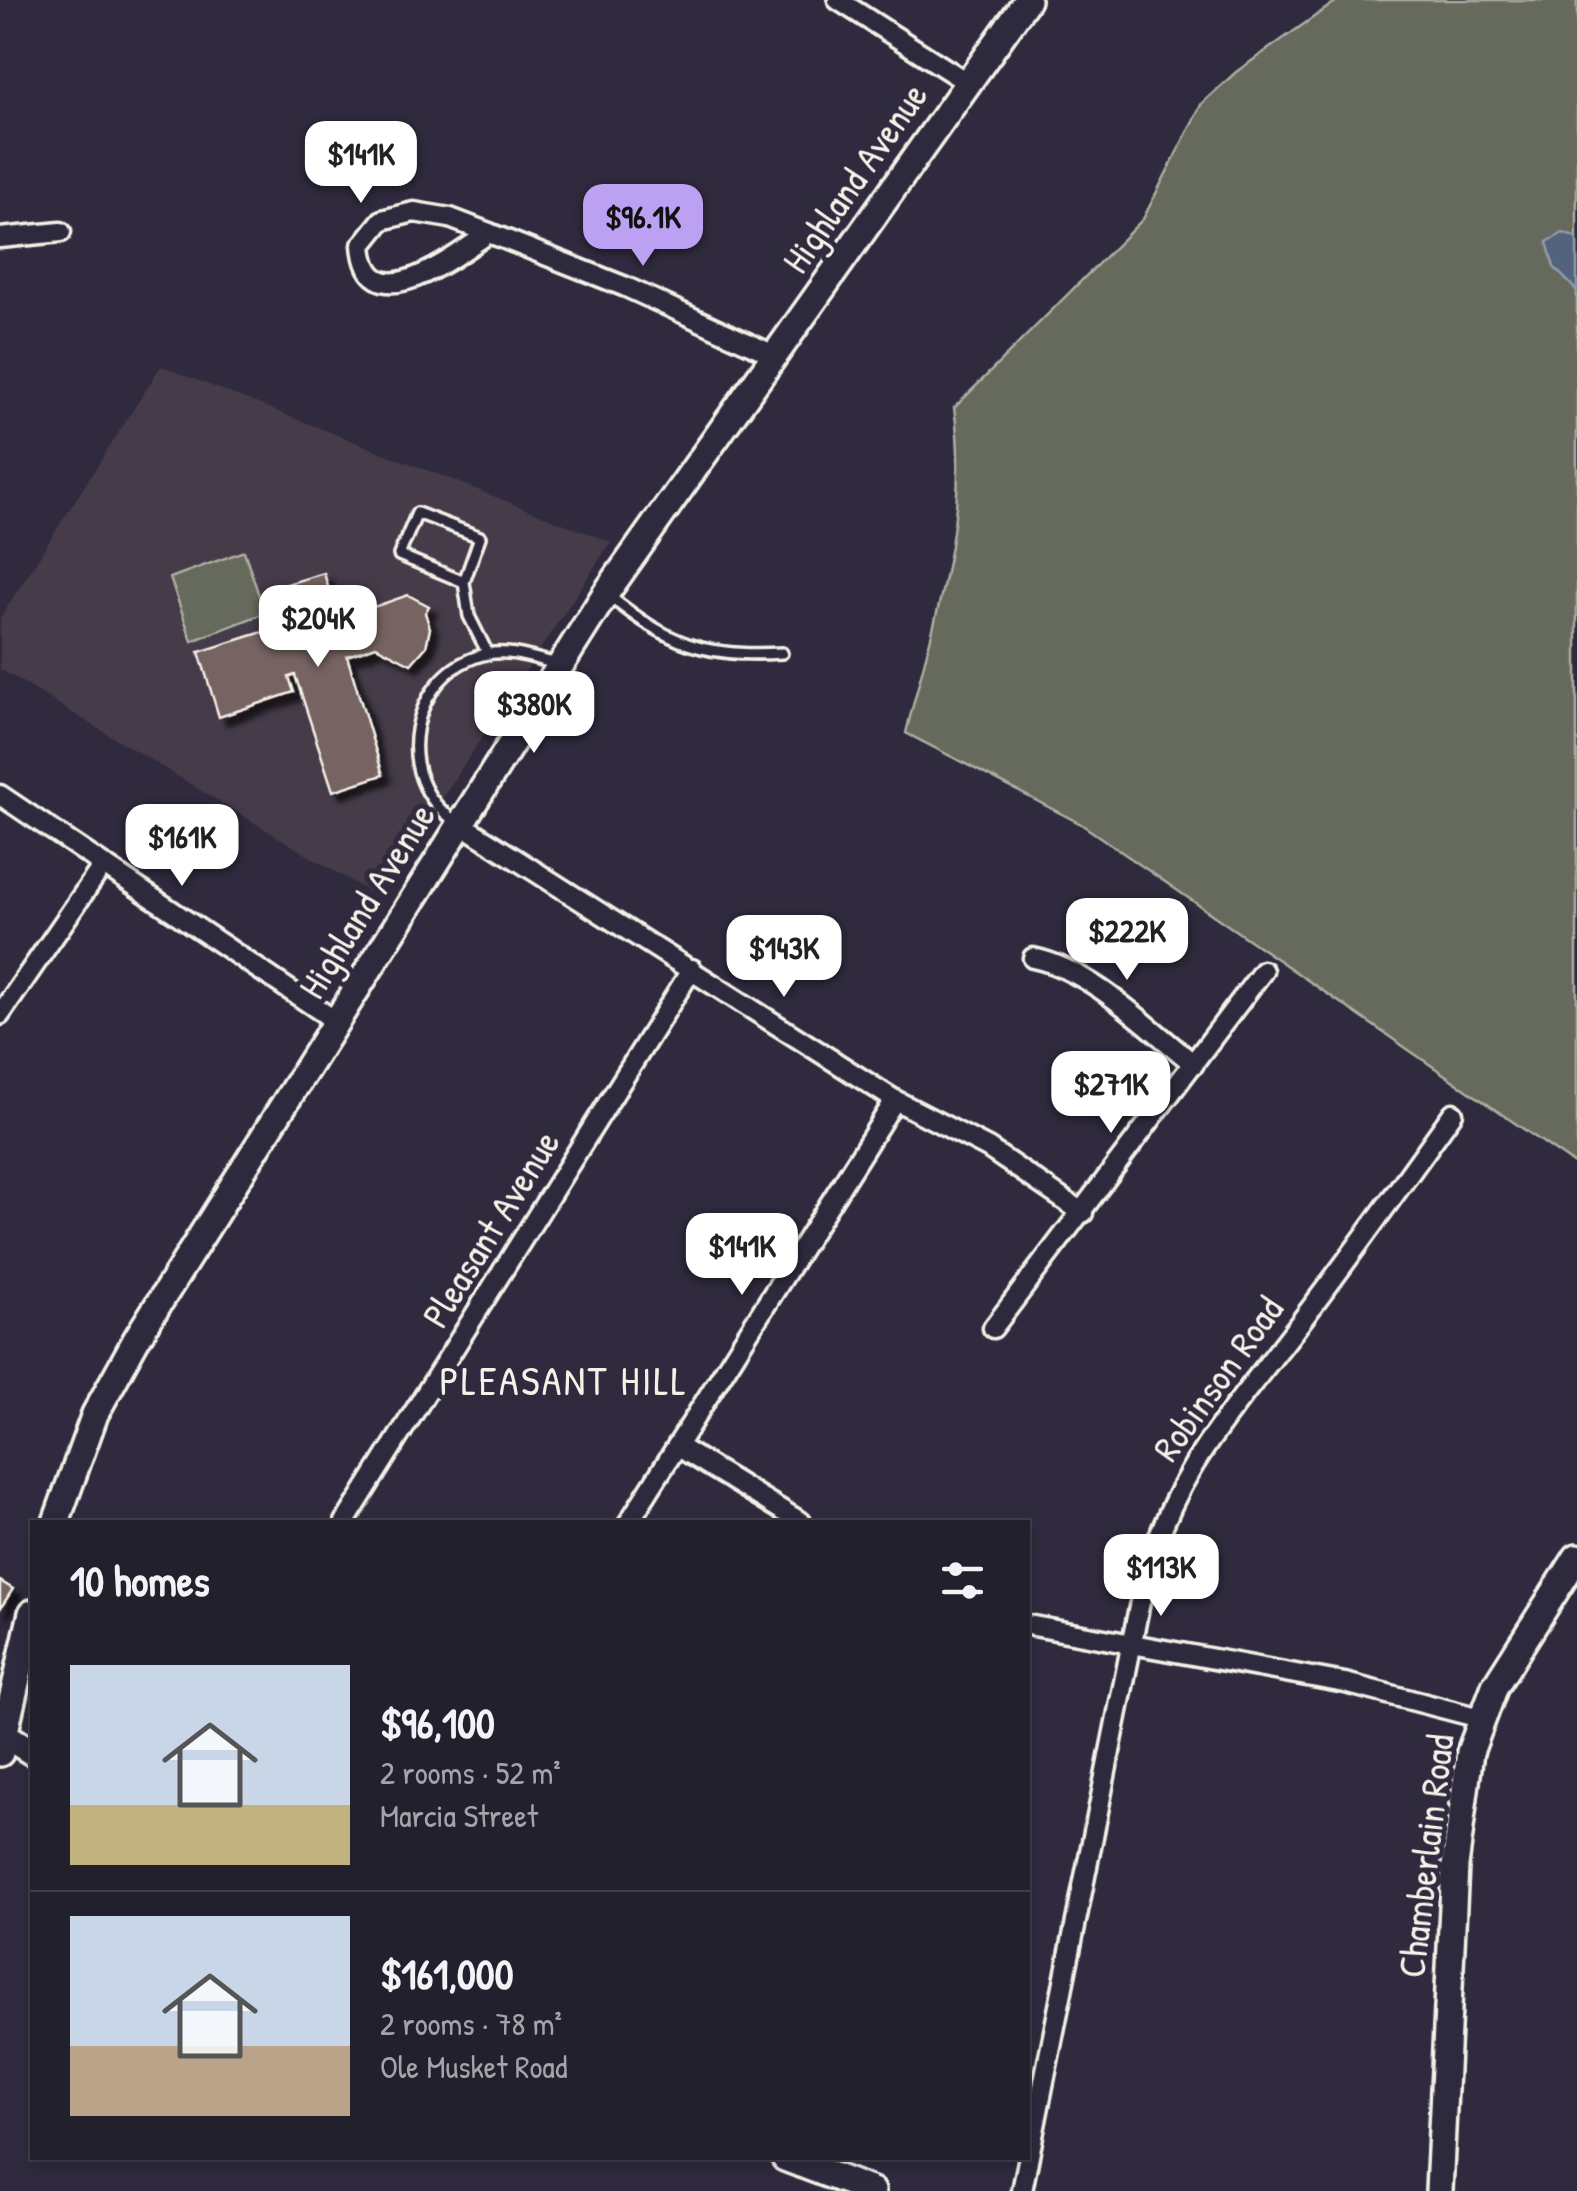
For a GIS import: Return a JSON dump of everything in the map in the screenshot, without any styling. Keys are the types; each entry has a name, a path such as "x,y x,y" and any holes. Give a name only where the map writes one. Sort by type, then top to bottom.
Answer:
{"street":[{"path":"838,0 968,84"},
{"name":"Highland Avenue","path":"57,1520 80,1450 118,1370 559,665 606,593 1027,0"},
{"path":"490,233 415,279 398,283 378,280 363,265 362,244 370,230 397,214 432,214 490,233 640,293 774,355"},
{"path":"0,238 61,232"},
{"path":"0,795 337,1022"},
{"path":"459,823 895,1100 953,1127 1082,1213"},
{"path":"0,1016 104,865"},
{"path":"1033,958 1061,968 1101,992 1194,1064"},
{"name":"Pleasant Avenue","path":"347,1520 692,969"},
{"path":"993,1328 1263,971"},
{"path":"631,1520 895,1100"},
{"name":"Robinson Road","path":"1030,2151 1153,1548 1183,1476 1454,1113"},
{"path":"677,1446 798,1520"},
{"name":"Chamberlain Road","path":"1439,2191 1455,1866 1467,1767 1480,1718 1512,1654 1577,1557"},
{"path":"30,1622 1,1740 30,1751"},
{"path":"1030,1624 1345,1682 1480,1718"},
{"path":"790,2160 872,2191"},
{"name":"Robinson Road","path":"1022,2191 1028,2160"}],"lane":[{"path":"464,582 400,554 417,513 480,537 464,582 469,616 488,654"},
{"path":"606,593 653,631 680,644 740,656 782,653"},
{"path":"459,823 436,808 424,784 418,722 423,700 442,677 488,654 559,665"}],"shaded area":[{"path":"161,366 611,542 377,897 0,669 0,618"}],"green space":[{"path":"1338,0 1577,0 1577,1166 1081,824 906,733 953,531 958,449 954,408 1143,219 1202,103 1236,72"},
{"path":"244,551 265,613 192,641 170,578"}],"water":[{"path":"1563,233 1577,238 1577,291 1554,267 1547,242"}],"building":[{"path":"324,573 331,597 306,606 313,628 408,595 429,606 425,613 430,628 426,647 411,664 376,646 347,656 383,775 333,791 295,675 289,677 294,692 219,717 199,652 295,622 292,611 272,618 263,591"},
{"path":"0,1581 13,1589 0,1609"}],"district":[{"name":"PLEASANT HILL","path":"564,1381"}]}
